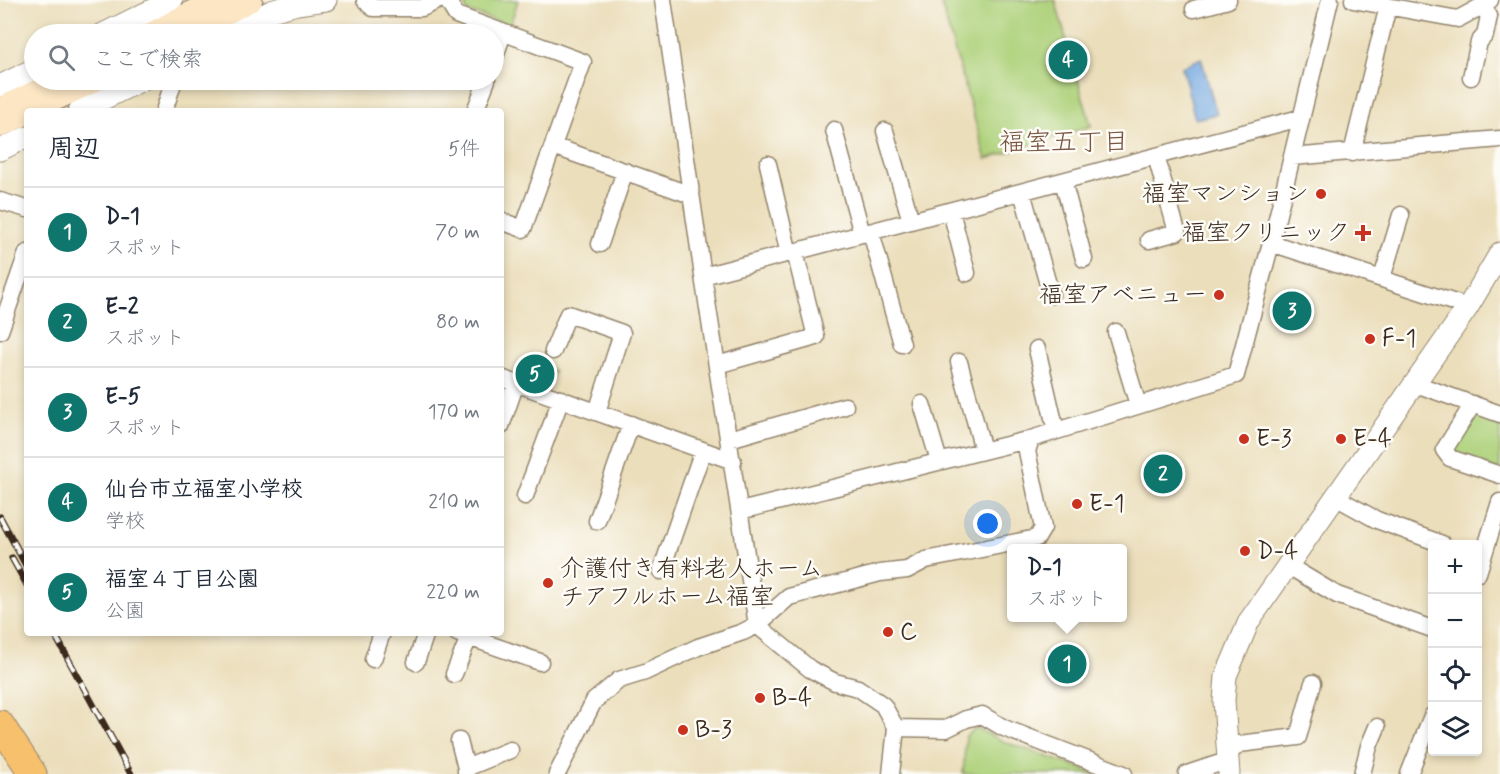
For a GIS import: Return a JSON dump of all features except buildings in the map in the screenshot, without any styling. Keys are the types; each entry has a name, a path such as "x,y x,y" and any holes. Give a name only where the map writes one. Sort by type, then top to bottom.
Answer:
{"highway":[{"path":"0,724 33,774"},
{"path":"0,758 10,774"}],"main road":[{"path":"170,24 214,0"},
{"path":"206,24 251,0"},
{"path":"0,109 39,90"},
{"path":"37,108 75,90"},
{"path":"0,126 24,114"}],"street":[{"path":"123,24 172,0"},
{"path":"247,24 271,11 326,0"},
{"path":"365,0 373,8 422,8 439,0"},
{"path":"447,0 456,15 480,24"},
{"path":"663,0 757,625 810,669 835,682 858,688 884,705 896,728 891,774"},
{"path":"1194,9 1228,0"},
{"path":"740,511 1031,439 1236,375 1271,243 1330,0"},
{"path":"1353,0 1458,19 1486,3 1489,16 1485,35 1479,42 1471,77"},
{"path":"1352,153 1388,6"},
{"path":"504,33 583,62 523,229 504,222"},
{"path":"0,86 24,74"},
{"path":"85,108 122,90"},
{"path":"165,108 171,90"},
{"path":"476,108 483,90"},
{"path":"703,276 1300,118"},
{"path":"834,130 902,344"},
{"path":"885,131 911,221"},
{"path":"0,150 24,138"},
{"path":"1292,157 1500,139"},
{"path":"553,146 691,195"},
{"path":"1149,240 1177,232 1156,156"},
{"path":"717,365 816,337 768,164"},
{"path":"600,244 625,171"},
{"path":"1063,181 1084,259"},
{"path":"1023,192 1051,296"},
{"path":"0,201 24,208"},
{"path":"951,211 967,273"},
{"path":"1382,278 1401,215"},
{"path":"1271,243 1468,307"},
{"path":"1229,763 1224,700 1226,676 1249,621 1337,498 1413,383 1468,307 1500,253"},
{"path":"0,331 24,262"},
{"path":"553,351 568,314 622,333 597,412"},
{"path":"1116,332 1138,405"},
{"path":"1037,349 1056,431"},
{"path":"959,362 982,450"},
{"path":"504,409 509,380 733,461"},
{"path":"1413,383 1500,414"},
{"path":"525,496 561,399"},
{"path":"922,404 939,461"},
{"path":"1473,404 1444,450 1450,458 1500,475"},
{"path":"729,439 845,406"},
{"path":"597,521 631,424"},
{"path":"557,774 594,701 619,680 645,672 698,647 757,625 789,597 880,573 907,570 926,560 1037,538 1042,528 1027,451 1031,439"},
{"path":"661,571 703,450"},
{"path":"1337,498 1377,520 1431,540"},
{"path":"1482,554 1500,502"},
{"path":"1287,565 1337,595 1428,628"},
{"path":"373,659 381,636"},
{"path":"416,662 425,636"},
{"path":"454,674 463,636"},
{"path":"466,636 540,662"},
{"path":"1229,763 1239,744 1298,737 1312,683"},
{"path":"896,728 946,729 966,719 982,715 1004,728 1124,774"},
{"path":"1409,774 1428,726"},
{"path":"1362,774 1369,746 1377,727"},
{"path":"459,741 466,771 510,750"},
{"path":"1187,774 1193,770 1229,763"}],"green space":[{"path":"465,0 518,0 510,25 466,11"},
{"path":"940,0 1055,0 1091,126 986,159"},
{"path":"523,359 554,371 546,390 516,378"},
{"path":"1473,410 1500,419 1500,471 1449,451"},
{"path":"976,728 1005,742 1097,774 963,774 966,736"}],"water":[{"path":"1201,58 1217,114 1195,119 1182,67"}],"railway":[{"path":"0,517 24,561"},
{"path":"12,558 24,580"},
{"path":"56,636 131,774"}],"place":[{"name":"仙台市立福室小学校","path":"1068,60"},
{"name":"福室マンション","path":"1321,194"},
{"name":"福室クリニック","path":"1363,233"},
{"name":"福室アベニュー","path":"1219,295"},
{"name":"E-5","path":"1292,311"},
{"name":"F-1","path":"1370,339"},
{"name":"福室４丁目公園","path":"535,374"},
{"name":"E-3","path":"1244,439"},
{"name":"E-4","path":"1341,439"},
{"name":"E-2","path":"1163,474"},
{"name":"E-1","path":"1077,504"},
{"name":"D-4","path":"1245,551"},
{"name":"介護付き有料老人ホーム チアフルホーム福室","path":"548,583"},
{"name":"C","path":"888,632"},
{"name":"D-1","path":"1067,664"},
{"name":"B-4","path":"760,698"},
{"name":"B-3","path":"683,730"}],"district":[{"name":"福室五丁目","path":"1064,143"}]}
